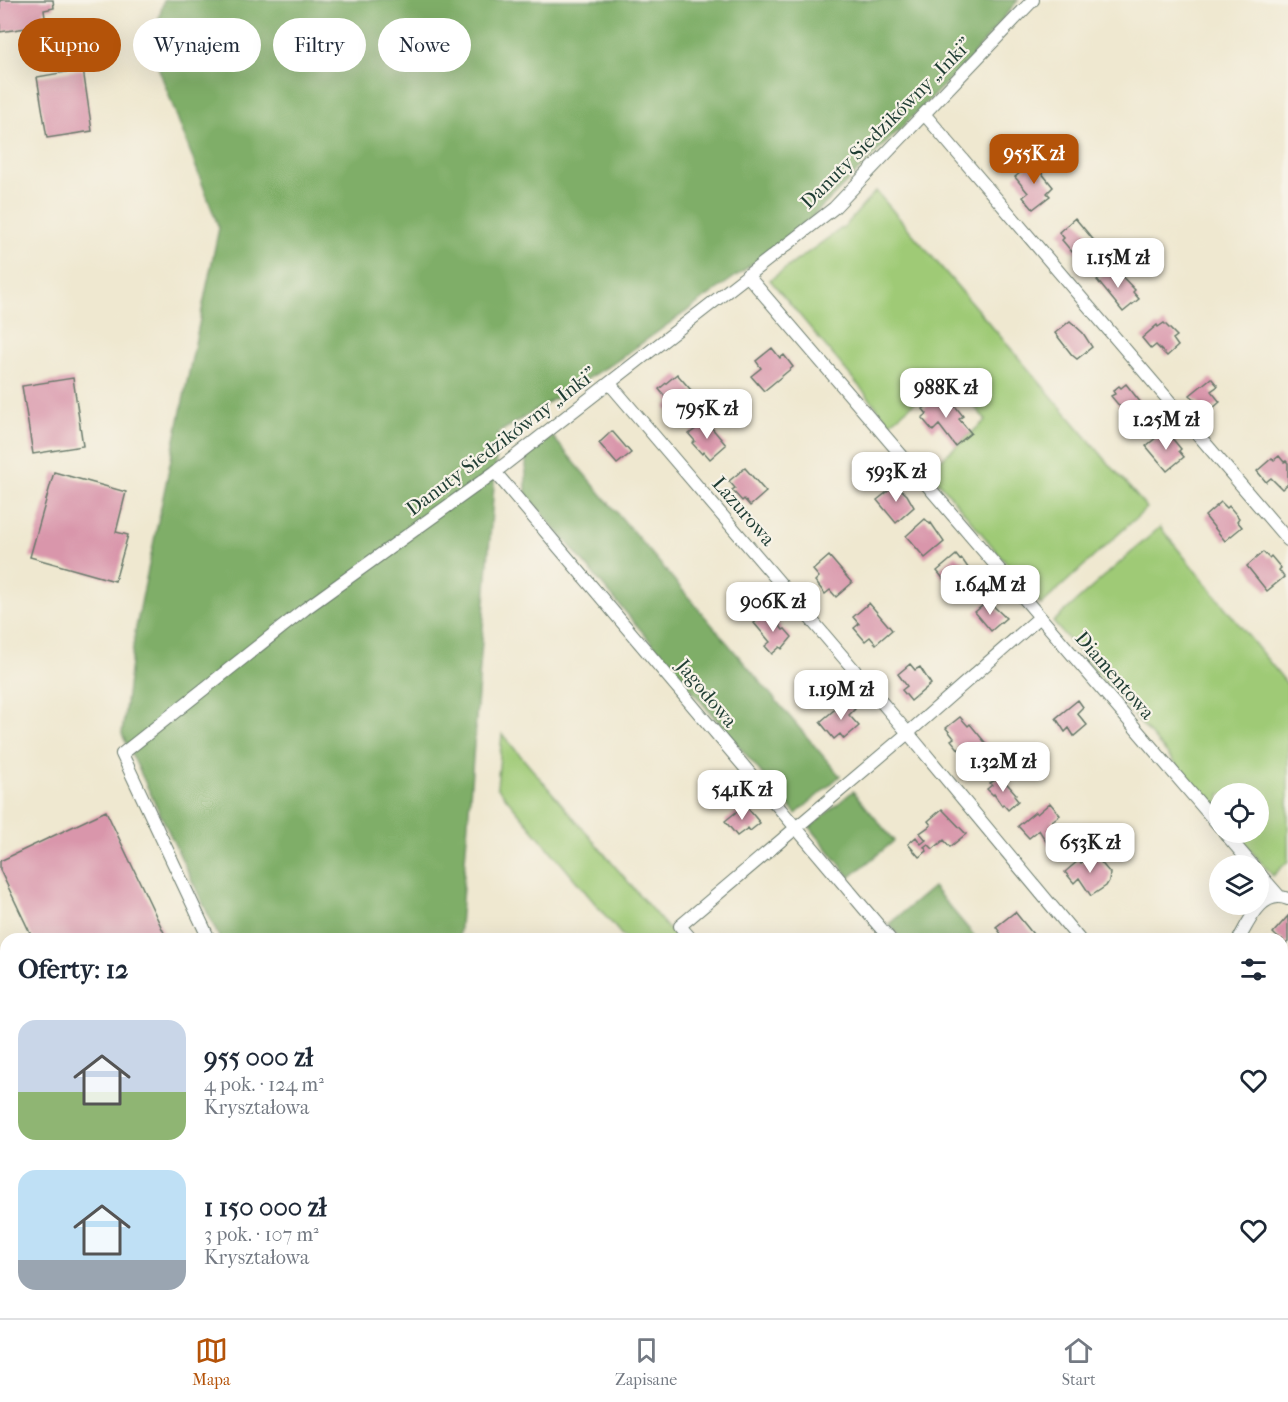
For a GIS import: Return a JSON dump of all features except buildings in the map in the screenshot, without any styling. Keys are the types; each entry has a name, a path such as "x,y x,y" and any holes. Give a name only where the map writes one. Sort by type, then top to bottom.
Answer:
{"street":[{"name":"Danuty Siedzikówny „Inki”","path":"206,933 122,754 305,609 495,472 834,208 1033,0"},
{"path":"925,115 1288,540"},
{"name":"Diamentowa","path":"747,275 1209,814"},
{"name":"Lazurowa","path":"610,384 908,733 1074,933"},
{"name":"Jagodowa","path":"495,472 885,933"},
{"path":"686,933 680,926 908,733 1040,617"},
{"path":"1233,843 1243,855"},
{"path":"1269,883 1283,898"},
{"path":"1242,933 1253,914 1266,900 1283,898"}],"green space":[{"path":"164,0 1018,0 968,61 812,217 743,271 615,362 498,433 459,933 217,933 122,734 135,632 219,228 160,72 261,72 261,18 159,18"},
{"path":"876,191 1147,508 1041,605 929,470 986,420 947,376 890,423 770,280 846,225"},
{"path":"552,436 840,776 796,814 526,494 526,456"},
{"path":"1160,527 1288,685 1288,861 1273,876 1269,871 1269,855 1254,855 1244,843 1269,843 1269,783 1209,783 1209,802 1053,622"},
{"path":"502,734 672,933 620,933 497,787"},
{"path":"853,791 894,841 850,877 810,827"},
{"path":"933,887 972,933 897,933 889,924"}]}
